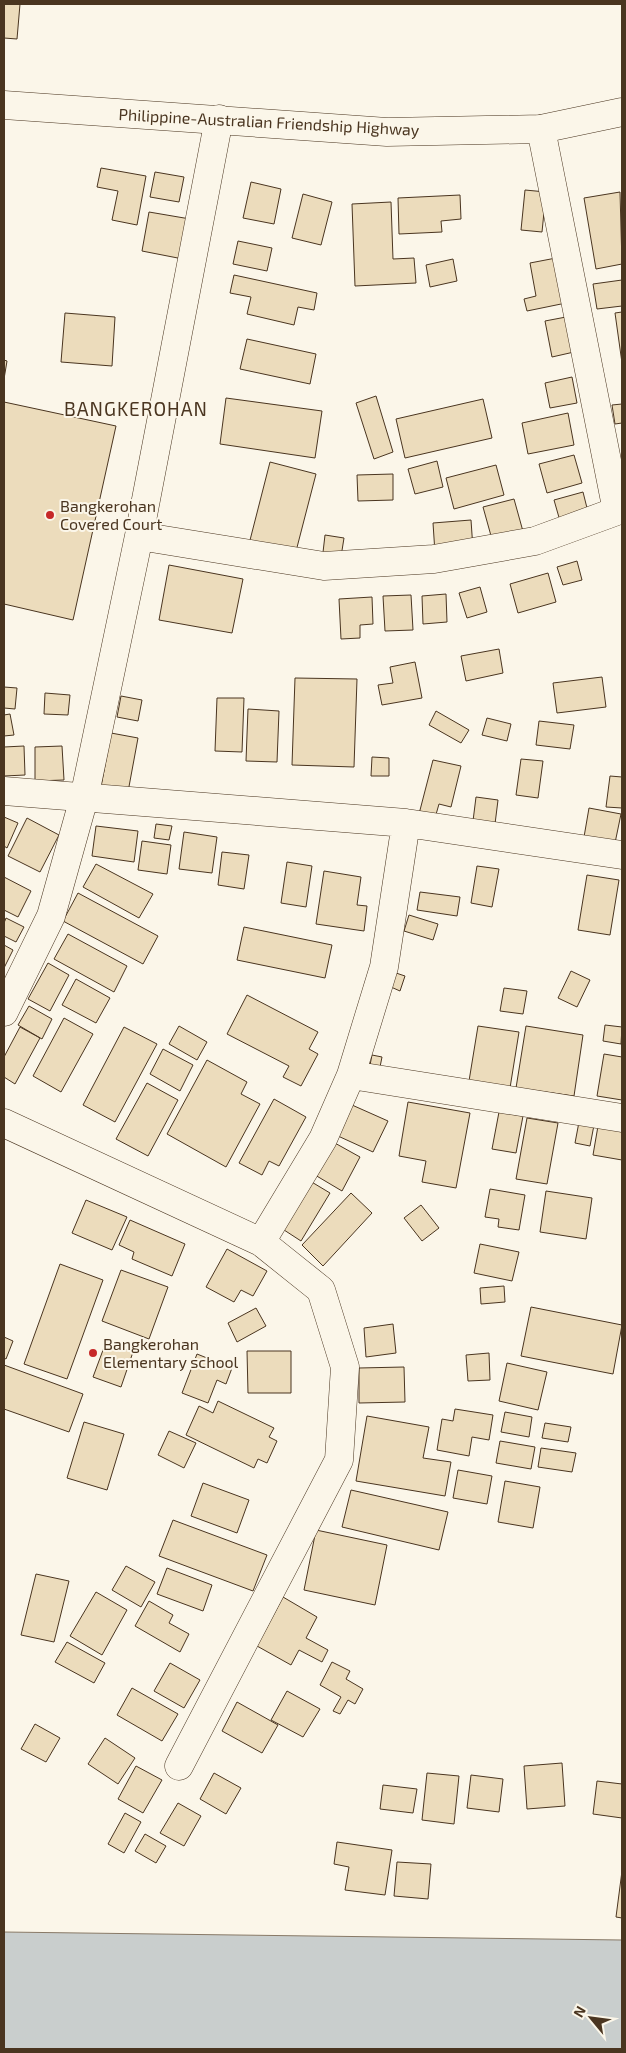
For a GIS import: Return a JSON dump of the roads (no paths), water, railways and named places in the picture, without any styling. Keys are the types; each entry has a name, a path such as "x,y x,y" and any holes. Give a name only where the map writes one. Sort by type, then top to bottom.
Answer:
{"street":[{"name":"Philippine-Australian Friendship Highway","path":"4,105 387,132 541,129 622,112"},
{"path":"4,1012 50,916 84,798 139,536 219,119"},
{"path":"139,536 324,566 434,559 535,541 620,510 541,129"},
{"path":"4,791 406,823 622,855"},
{"path":"261,1242 323,1139 351,1075 384,967 406,823"},
{"path":"351,1075 622,1118"},
{"path":"4,1123 261,1242 321,1290 345,1367 339,1460 179,1766"}],"place":[{"name":"Bangkerohan Covered Court","path":"50,515"},
{"name":"Bangkerohan Elementary school","path":"93,1353"}],"district":[{"name":"BANGKEROHAN","path":"136,409"}]}
